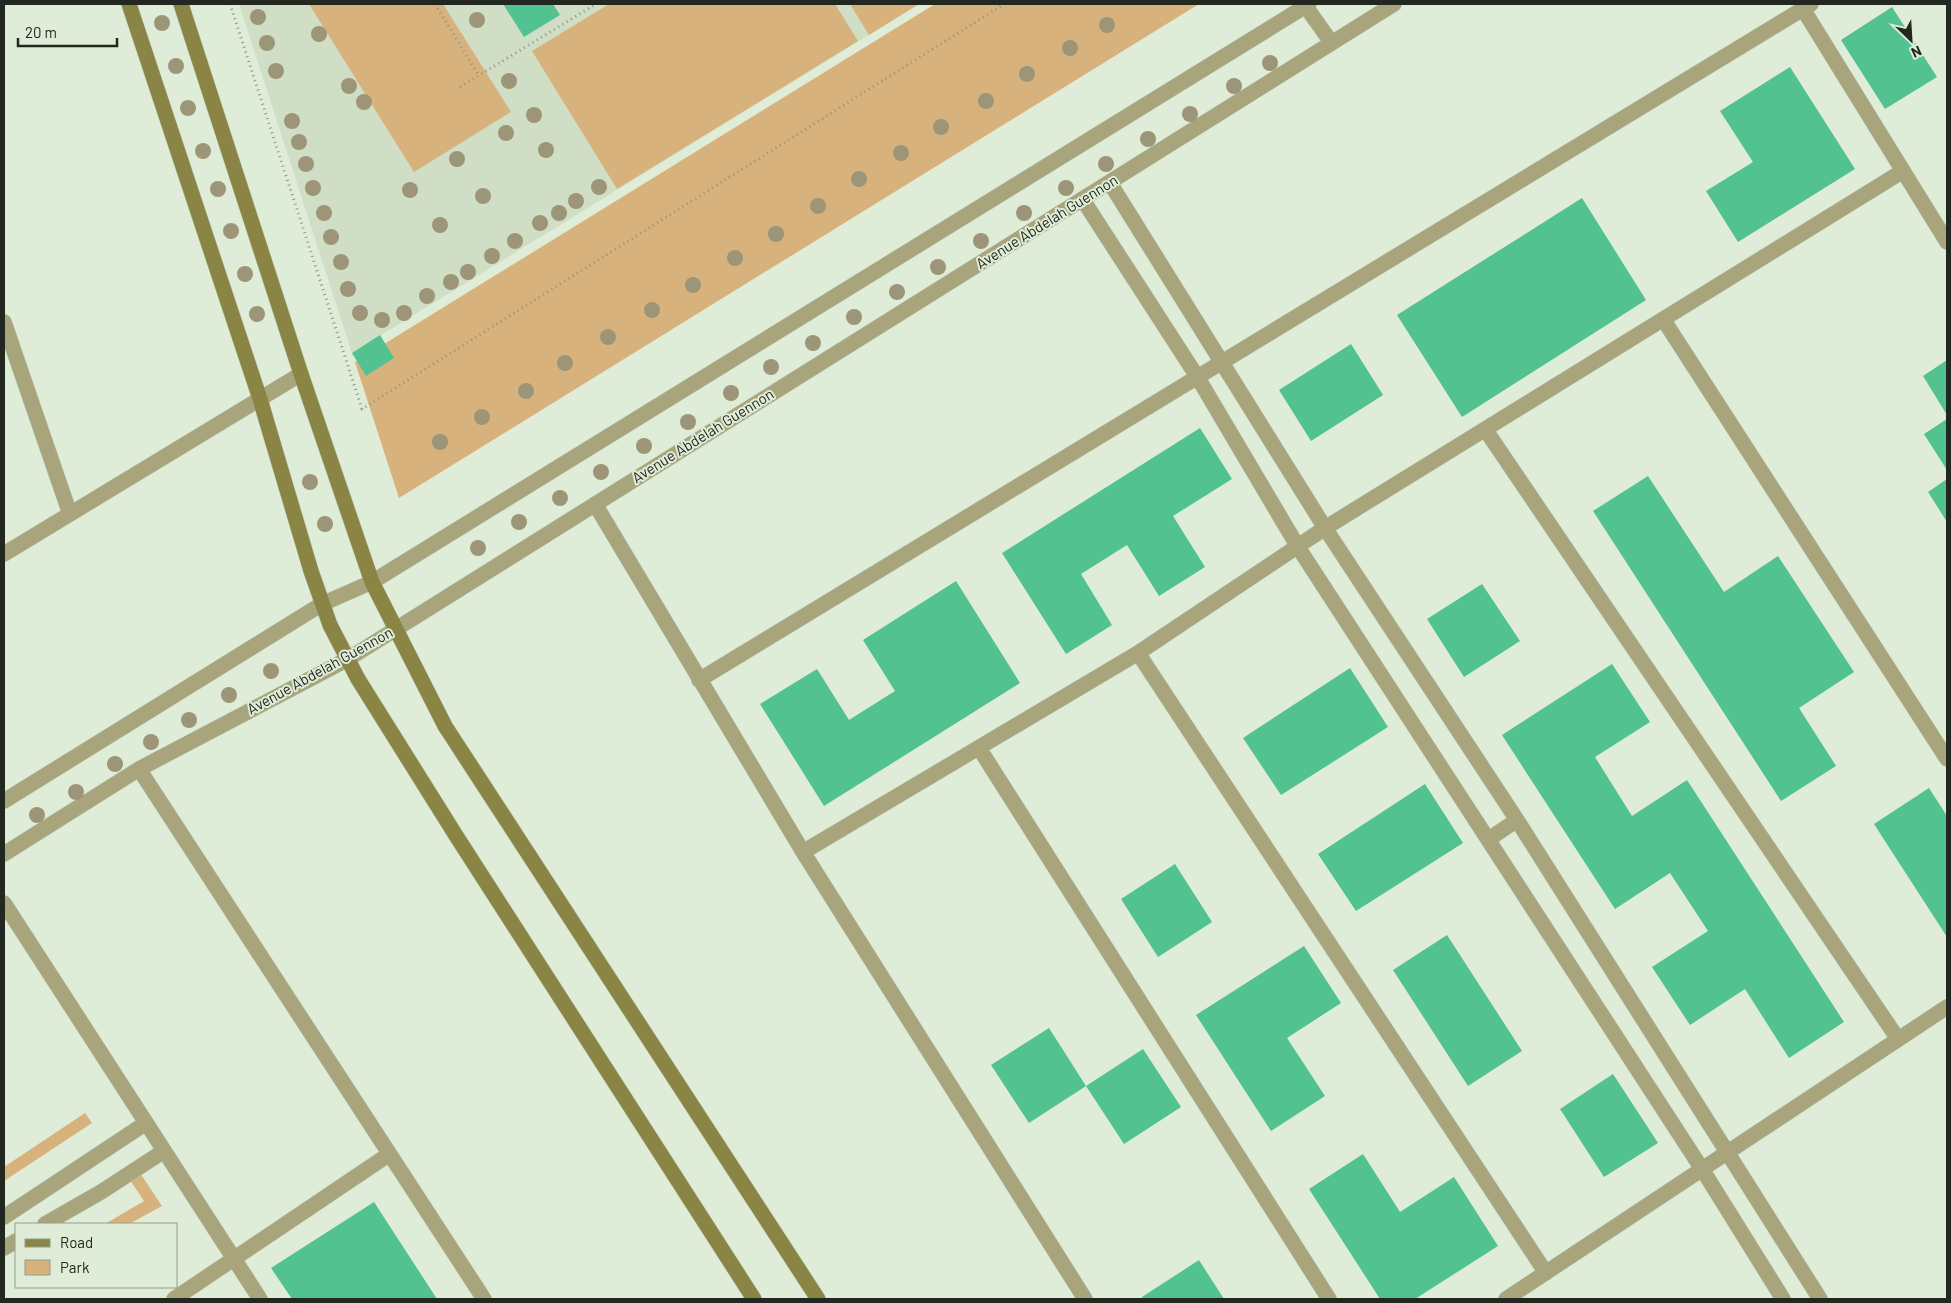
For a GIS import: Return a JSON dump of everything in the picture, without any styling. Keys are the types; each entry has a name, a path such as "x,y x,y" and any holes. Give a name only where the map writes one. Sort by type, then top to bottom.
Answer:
{"main road":[{"path":"129,4 260,399 330,625 348,659 460,842 754,1299"},
{"path":"181,4 301,374 372,582 394,630 445,726 818,1299"}],"street":[{"name":"Avenue Abdelah Guennon","path":"4,854 139,769 348,659 1110,183 1331,42 1372,10 1394,4"},
{"path":"4,801 322,604 372,582 1306,5 1331,42"},
{"path":"699,680 1807,6 1903,171 1947,242"},
{"path":"803,852 1138,653 1325,528 1903,171"},
{"path":"1110,183 1325,528 1517,820 1820,1299"},
{"path":"1083,200 1198,378 1298,546 1702,1169 1783,1299"},
{"path":"1662,319 1947,759"},
{"path":"4,322 70,514"},
{"path":"4,554 301,374"},
{"path":"1485,429 1898,1040"},
{"path":"595,504 803,852 1084,1299"},
{"path":"1138,653 1546,1273"},
{"path":"979,748 1329,1299"},
{"path":"139,769 388,1155 484,1299"},
{"path":"1489,839 1517,820"},
{"path":"4,903 260,1299"},
{"path":"1506,1299 1947,1007"},
{"path":"4,1217 146,1123"},
{"path":"47,1223 101,1192 164,1151"},
{"path":"174,1299 388,1155"},
{"path":"4,1248 15,1242"}],"path":[{"path":"230,4 362,409 1004,4"},
{"path":"437,4 479,76"},
{"path":"460,87 596,4"}],"shaded area":[{"path":"239,4 919,4 352,353"}],"green space":[{"path":"309,4 443,4 511,112 414,172"},
{"path":"609,4 835,4 858,41 617,189 532,51"},
{"path":"850,4 919,4 869,35"},
{"path":"935,4 1199,4 399,498 355,362"},
{"path":"85,1113 92,1123 4,1181 4,1167"},
{"path":"140,1173 162,1206 131,1223 107,1223 144,1201 130,1180"}],"building":[{"path":"503,4 553,4 560,15 524,37"},
{"path":"1892,7 1937,77 1885,109 1841,40"},
{"path":"1790,67 1855,169 1738,242 1706,191 1753,162 1720,111"},
{"path":"1582,198 1646,300 1462,417 1397,315"},
{"path":"380,335 394,358 366,376 352,353"},
{"path":"1351,344 1383,395 1311,441 1279,390"},
{"path":"1947,360 1947,415 1923,376"},
{"path":"1947,419 1947,470 1924,434"},
{"path":"1200,428 1232,479 1173,516 1205,567 1159,596 1127,545 1081,574 1112,625 1066,654 1002,553"},
{"path":"1648,476 1724,592 1778,556 1854,672 1799,708 1836,766 1781,801 1593,511"},
{"path":"1947,479 1947,522 1928,492"},
{"path":"956,581 1020,683 824,806 760,704 817,669 849,720 895,691 863,640"},
{"path":"1482,584 1520,641 1464,677 1427,619"},
{"path":"1612,664 1650,722 1595,757 1632,816 1687,780 1844,1022 1789,1058 1745,989 1690,1025 1652,967 1708,931 1670,873 1615,909 1502,735"},
{"path":"1350,668 1388,727 1281,795 1243,738"},
{"path":"1425,784 1463,843 1356,911 1318,854"},
{"path":"1929,788 1947,816 1947,937 1874,824"},
{"path":"1175,864 1212,922 1158,957 1121,899"},
{"path":"1447,935 1522,1051 1468,1086 1393,970"},
{"path":"1304,946 1341,1003 1287,1038 1325,1096 1271,1131 1196,1015"},
{"path":"1049,1028 1086,1086 1029,1123 991,1065"},
{"path":"1143,1049 1181,1107 1124,1144 1086,1086"},
{"path":"1613,1074 1658,1143 1604,1177 1560,1109"},
{"path":"1363,1154 1400,1212 1454,1177 1498,1246 1415,1299 1380,1299 1309,1189"},
{"path":"374,1202 437,1299 292,1299 271,1268"},
{"path":"1199,1260 1224,1299 1143,1299 1142,1297"}]}
